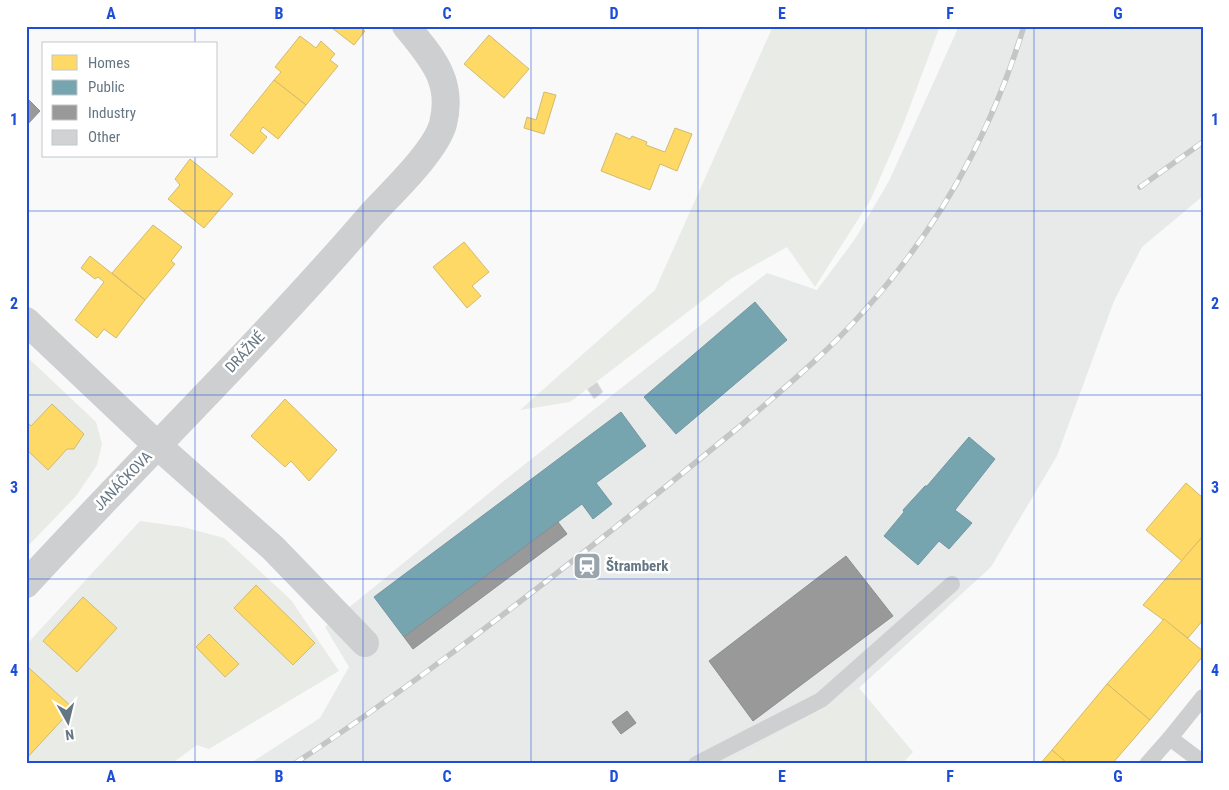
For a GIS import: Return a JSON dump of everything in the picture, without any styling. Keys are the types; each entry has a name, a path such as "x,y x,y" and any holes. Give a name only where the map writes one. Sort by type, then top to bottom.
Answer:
{"street":[{"name":"DRÁŽNÉ","path":"158,446 350,240 425,156 436,140 443,124 445,90 439,68 406,26"},
{"name":"JANÁČKOVA","path":"26,321 158,446 26,584"},
{"path":"158,446 273,548 365,642"}],"lane":[{"path":"696,764 821,700 952,584"},
{"path":"1147,764 1203,697"},
{"path":"1170,738 1203,764"}],"shaded area":[{"path":"773,26 940,26 903,125 871,199 815,287 787,247 732,278 570,402 520,410 655,290"},
{"path":"959,26 1203,26 1203,196 1142,247 1114,301 1057,456 991,567 859,688 727,764 249,764 320,718 349,667 325,627 515,472 767,273 817,290 855,239 889,181"},
{"path":"26,356 96,422 102,444 97,465 76,496 26,548"},
{"path":"140,521 183,527 224,538 291,600 339,671 209,749 197,745 171,764 26,764 26,645"},
{"path":"859,688 913,752 902,764 727,764"}],"building: Homes":[{"path":"334,26 358,26 365,31 354,45 332,28"},
{"path":"489,35 529,69 504,98 464,64"},
{"path":"300,36 316,48 321,41 335,54 330,60 338,66 306,105 274,80 281,72 275,67"},
{"path":"274,80 306,105 278,139 263,127 260,131 267,137 253,154 230,135"},
{"path":"544,92 556,95 544,134 524,128 527,117 536,120"},
{"path":"675,128 692,134 677,171 660,164 650,190 601,171 616,133 630,139 632,136 647,142 646,145 665,152"},
{"path":"190,159 233,194 204,228 168,199 180,185 175,179"},
{"path":"153,225 182,247 171,261 175,264 145,300 112,273"},
{"path":"464,242 489,272 472,286 481,296 467,308 433,267"},
{"path":"90,256 145,300 116,338 104,329 97,338 75,320 104,282 98,277 95,279 81,268"},
{"path":"285,399 337,450 309,481 291,461 285,467 251,436"},
{"path":"52,404 84,434 74,449 67,449 48,470 26,449 26,421 31,426"},
{"path":"1186,483 1203,498 1203,536 1182,561 1146,530"},
{"path":"1203,536 1203,620 1188,638 1143,605"},
{"path":"256,585 315,643 293,665 234,608"},
{"path":"83,597 117,628 77,672 43,641"},
{"path":"1164,619 1203,651 1203,656 1150,720 1107,684"},
{"path":"209,634 239,664 225,677 196,647"},
{"path":"29,668 73,708 26,759 26,671"},
{"path":"1107,684 1150,720 1112,764 1068,764 1052,750"},
{"path":"1052,750 1068,764 1040,764"}],"building: Public":[{"path":"755,302 787,340 676,434 644,397"},
{"path":"621,412 646,446 596,483 612,504 593,519 582,504 404,637 374,597"},
{"path":"969,437 995,459 955,510 972,523 949,549 939,541 918,565 884,536 904,512 903,510 927,486"}],"building: Industry":[{"path":"26,97 40,111 26,126"},
{"path":"558,522 567,534 413,649 404,637"},
{"path":"846,556 893,616 753,721 709,661"},
{"path":"627,711 636,723 621,734 612,722"}],"building: Other":[{"path":"597,382 603,392 594,399 587,389"}],"railway":[{"path":"294,764 414,681 569,564 739,427 834,342 891,280 939,213 979,141 996,104 1024,26"},
{"path":"1140,187 1203,142"}],"place":[{"name":"Štramberk","path":"587,566"}]}
